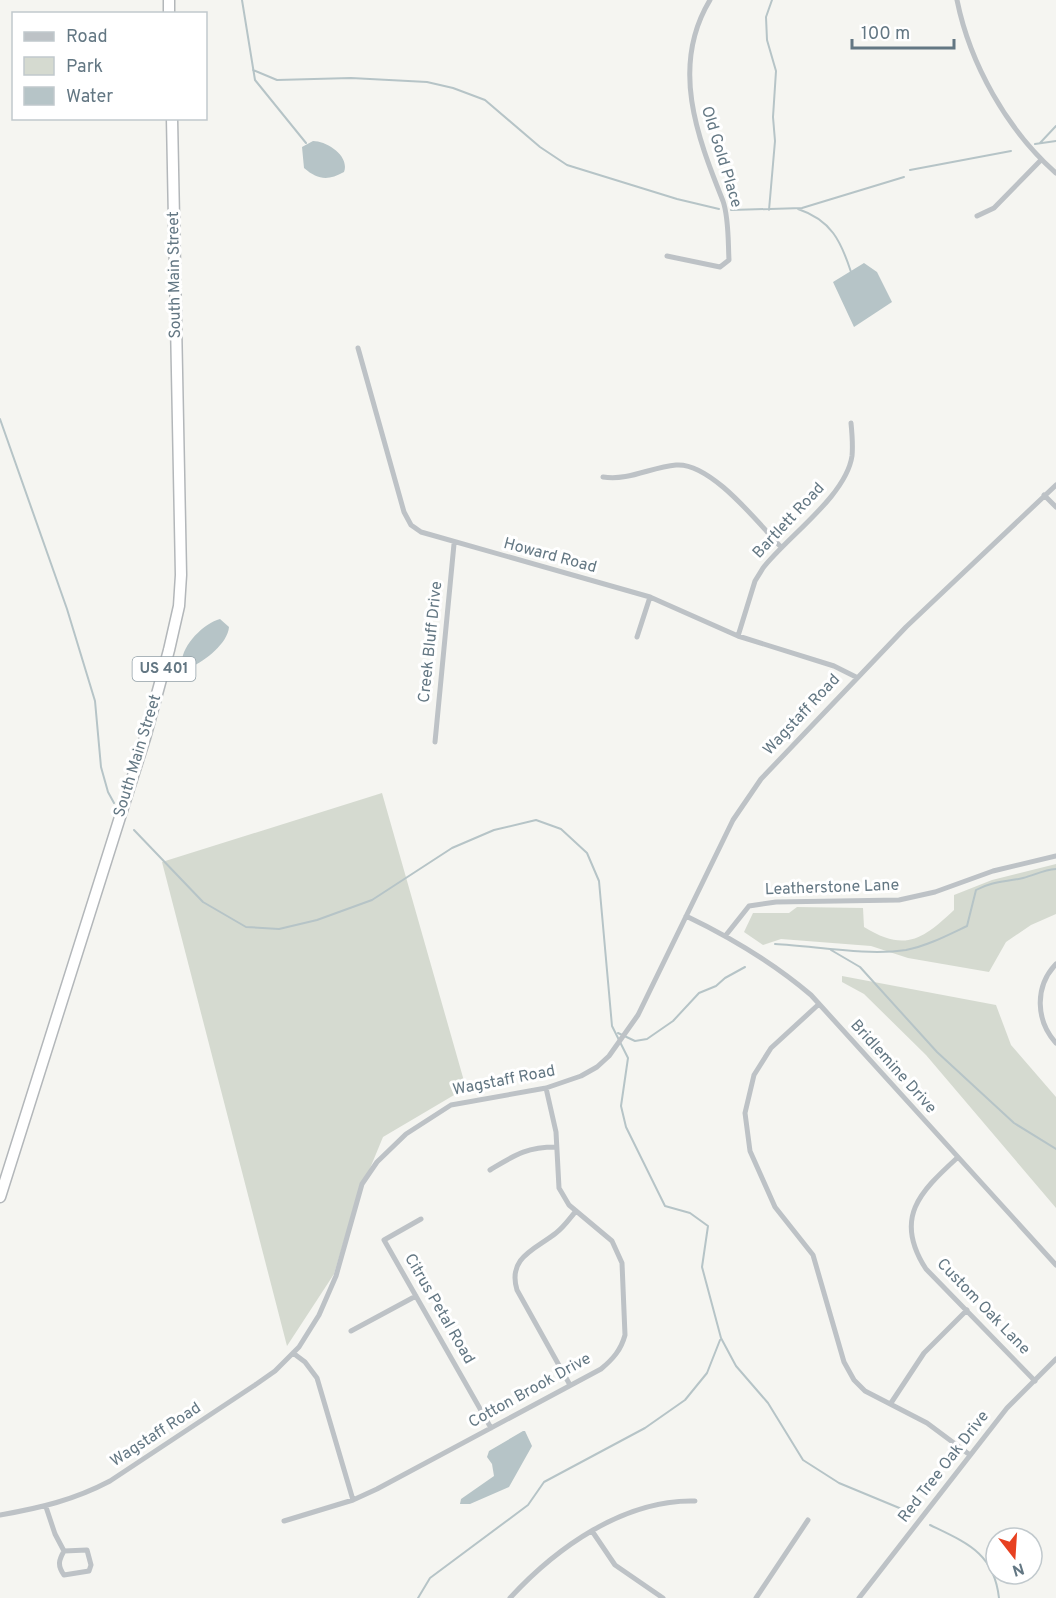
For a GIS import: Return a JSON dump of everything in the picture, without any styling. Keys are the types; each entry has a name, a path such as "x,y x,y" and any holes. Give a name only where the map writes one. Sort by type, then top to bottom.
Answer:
{"highway":[{"name":"South Main Street","path":"0,1197 145,738 179,606 181,575 172,120"}],"street":[{"name":"Old Gold Place","path":"667,256 720,267 729,260 724,202 716,189 692,108 689,89 692,43 710,0"},
{"path":"957,0 963,28 983,73 1010,119 1041,160 1056,173"},
{"path":"977,216 994,208 1041,160"},
{"name":"Howard Road","path":"358,348 404,512 411,525 421,532 454,544 650,597 738,636 834,666 856,677"},
{"name":"Bartlett Road","path":"738,636 755,581 781,547 835,492 846,476 852,456 851,423"},
{"path":"603,477 618,479 680,465 705,472 781,547"},
{"name":"Wagstaff Road","path":"0,1515 46,1507 86,1494 111,1481 255,1385 293,1353 307,1336 328,1295 357,1196 367,1174 406,1134 451,1105 546,1088 567,1082 597,1067 620,1043 638,1015 733,819 752,792 779,759 856,677 1056,485"},
{"path":"1044,495 1056,507"},
{"name":"Creek Bluff Drive","path":"435,742 454,544"},
{"path":"637,637 650,597"},
{"name":"Leatherstone Lane","path":"726,935 749,906 776,903 899,900 935,892 983,874 1056,856"},
{"name":"Bridlemine Drive","path":"686,916 726,935 777,967 819,1004 1056,1265"},
{"path":"1056,964 1044,980 1040,994 1040,1014 1047,1033 1056,1043"},
{"path":"819,1004 771,1048 754,1075 746,1099 746,1134 750,1151 775,1207 813,1255 819,1268 848,1371 865,1391 927,1423 970,1455"},
{"name":"Cotton Brook Drive","path":"284,1521 353,1500 491,1428 612,1361 625,1335 622,1263 612,1241 576,1211 559,1188 556,1147 546,1088"},
{"path":"489,1170 533,1147 556,1147"},
{"name":"Custom Oak Lane","path":"957,1158 924,1189 915,1205 912,1232 918,1257 926,1269 1035,1381"},
{"path":"570,1385 516,1290 514,1275 519,1261 526,1253 559,1231 576,1211"},
{"name":"Citrus Petal Road","path":"421,1219 384,1240 491,1428"},
{"path":"351,1331 416,1296"},
{"path":"891,1403 924,1353 967,1310"},
{"path":"293,1353 305,1362 317,1378 353,1500"},
{"name":"Red Tree Oak Drive","path":"859,1598 1007,1408 1056,1359"},
{"path":"510,1598 548,1561 592,1531 628,1515 678,1501 695,1501"},
{"path":"46,1507 55,1534 64,1551"},
{"path":"756,1598 808,1520"},
{"path":"592,1531 615,1565 663,1598"},
{"path":"87,1550 91,1565 89,1571 64,1575 58,1561 64,1551 87,1550"}],"green space":[{"path":"382,793 466,1088 383,1137 354,1207 334,1274 287,1346 162,862"},
{"path":"1056,864 1056,914 1031,925 1006,942 989,972 908,958 871,946 781,939 763,945 744,932 753,913 789,913 797,907 863,908 864,927 891,939 902,941 912,939 932,929 954,910 954,895 992,880"},
{"path":"842,976 996,1005 1011,1045 1056,1097 1056,1208 926,1055 864,994 842,982"}],"water":[{"path":"313,141 331,147 341,155 344,160 344,172 323,178 304,168 302,147"},
{"path":"864,263 877,272 892,302 854,327 833,282"},
{"path":"220,619 229,627 220,645 209,656 191,667 182,663 185,650 195,636 207,625"},
{"path":"523,1431 532,1446 509,1487 470,1504 460,1504 461,1499 494,1476 492,1464 487,1457 489,1451"}],"waterway":[{"path":"242,0 255,80 306,143"},
{"path":"769,210 775,141 773,117 776,71 767,40 766,17 772,0"},
{"path":"253,70 277,80 351,78 427,82 453,88 485,100 540,147 567,165 677,199 719,209"},
{"path":"1040,143 1056,126"},
{"path":"1035,144 1056,141"},
{"path":"910,170 1011,151"},
{"path":"731,210 802,208 904,177"},
{"path":"798,209 819,219 833,233 839,241 851,272"},
{"path":"0,419 67,609 95,701 101,767 108,792 114,803"},
{"path":"134,830 203,902 246,927 279,929 317,920 372,900 452,848 494,830 536,820 561,829 587,853 599,881 612,1026 628,1058 621,1106 626,1127 665,1206 690,1213 708,1226 702,1267 721,1338 736,1366 768,1403 803,1460 839,1483 909,1512"},
{"path":"775,944 874,952 914,948 967,926 976,890 993,883 1056,869"},
{"path":"831,950 860,967 937,1052 1014,1123 1056,1149"},
{"path":"618,1033 635,1041 647,1039 673,1021 699,993 716,986 745,967"},
{"path":"418,1598 430,1578 528,1505 544,1482 645,1428 685,1400 707,1373 720,1340"},
{"path":"930,1525 967,1544 985,1560 996,1583 999,1598"}]}
